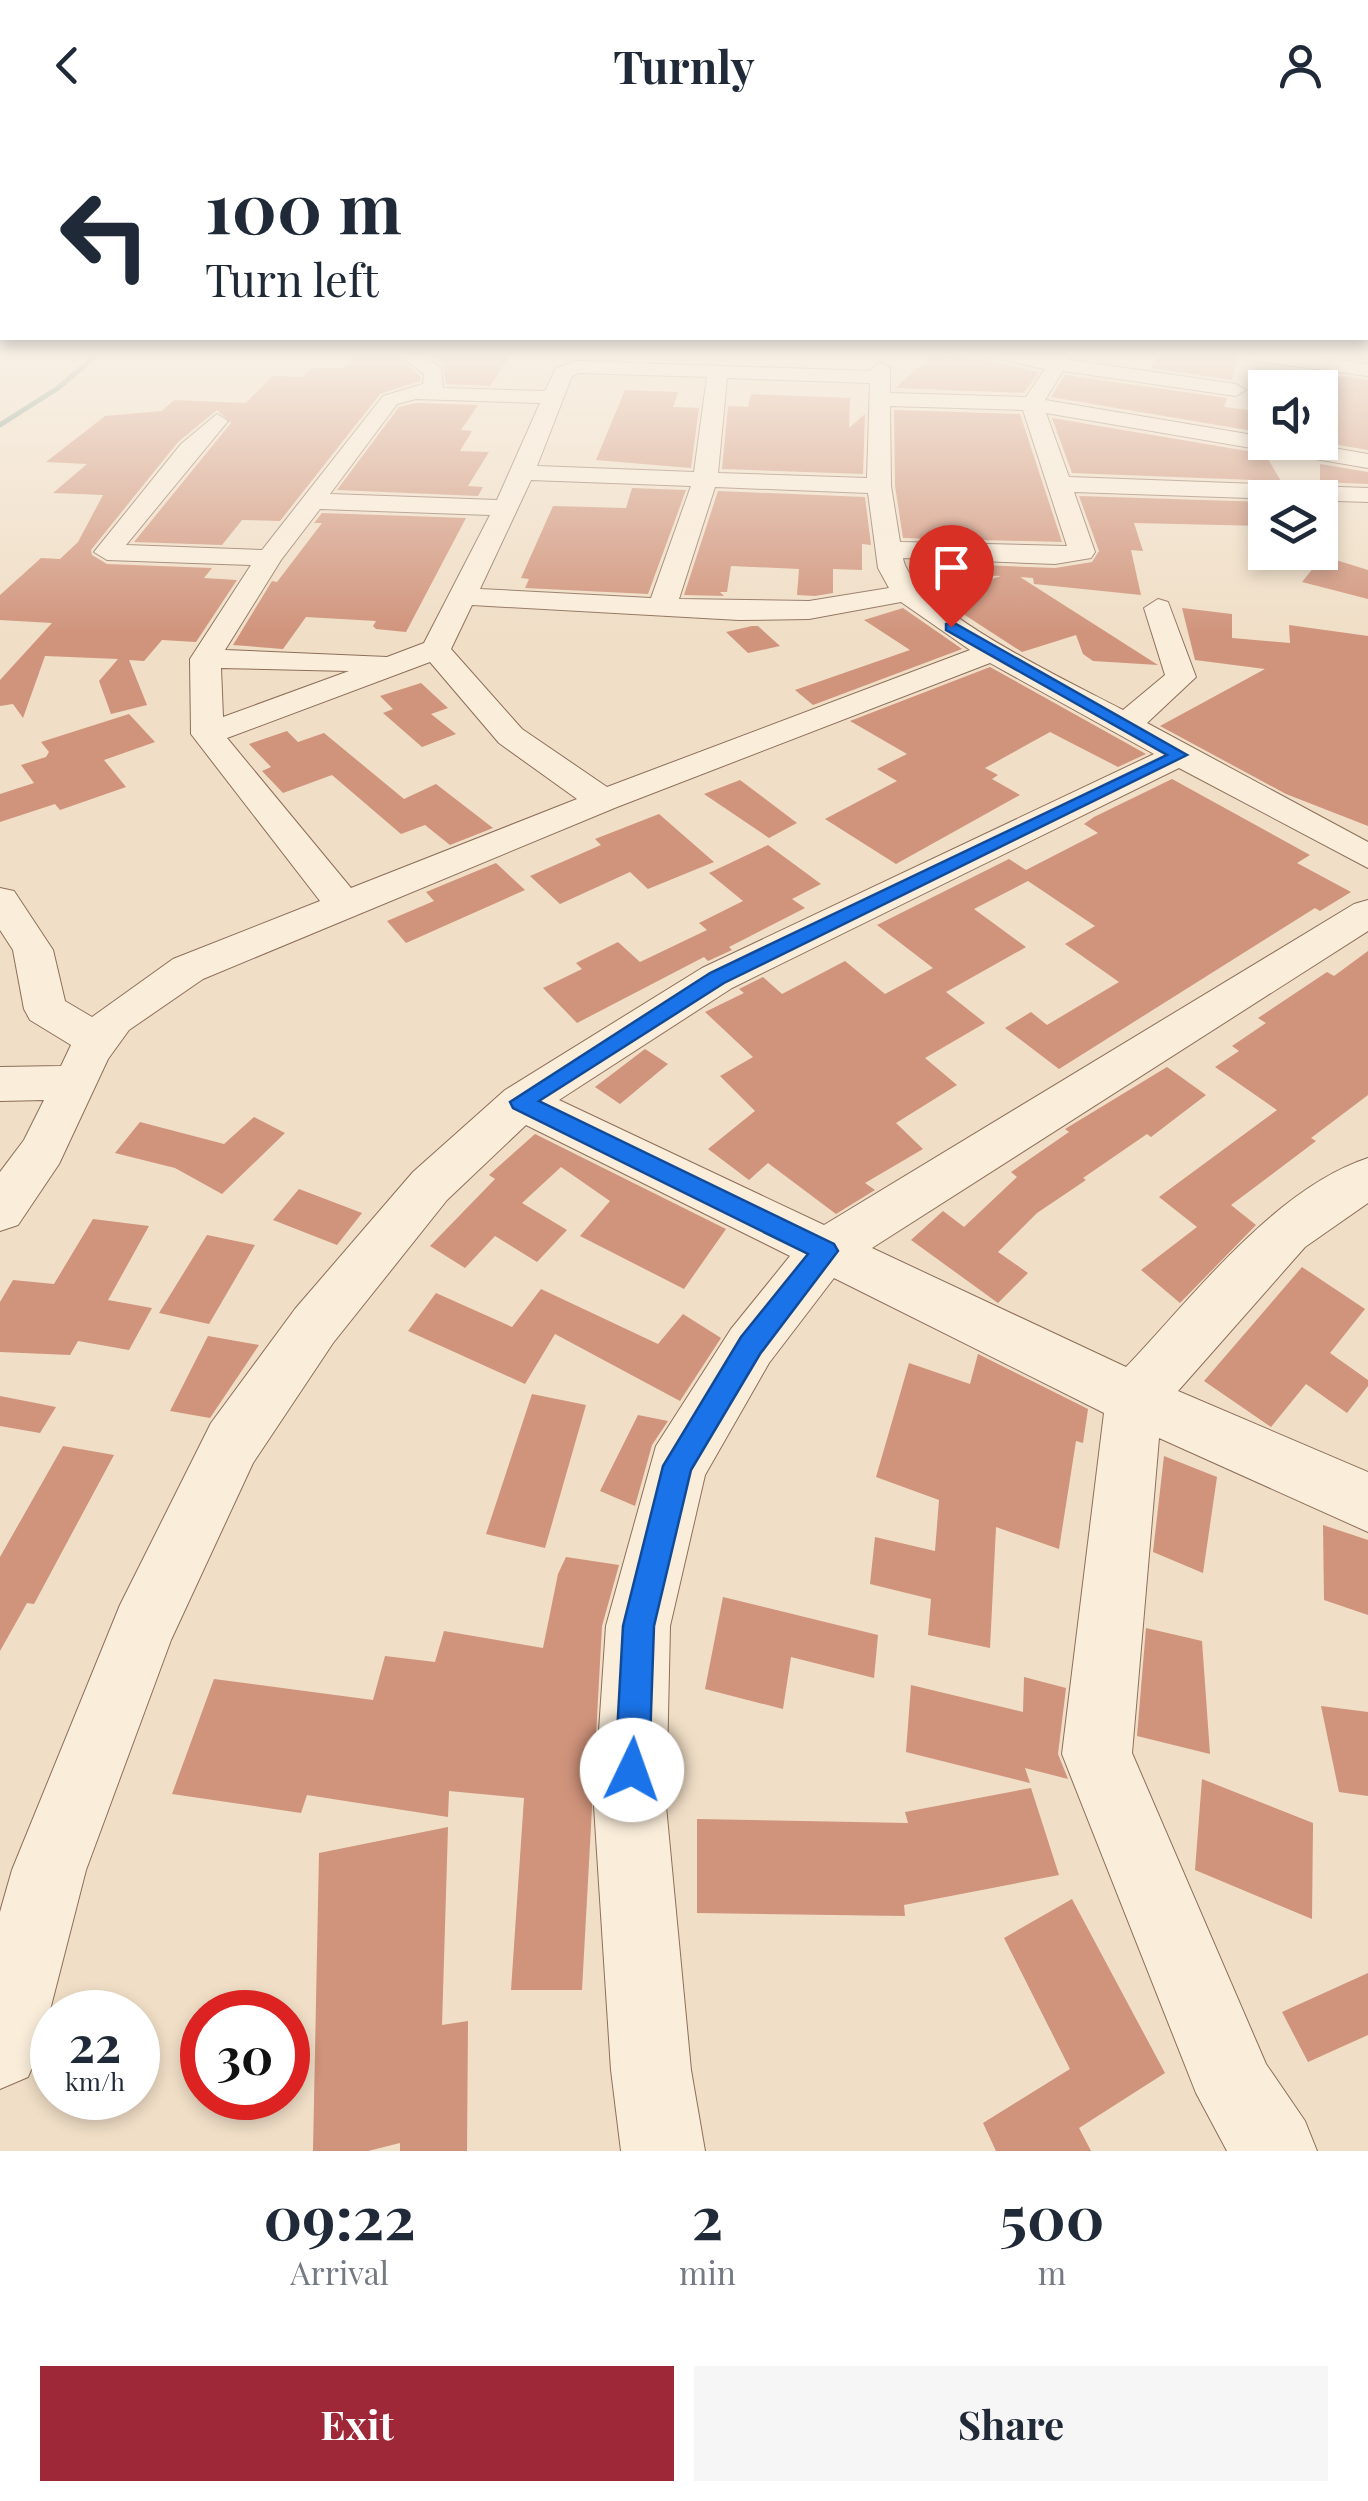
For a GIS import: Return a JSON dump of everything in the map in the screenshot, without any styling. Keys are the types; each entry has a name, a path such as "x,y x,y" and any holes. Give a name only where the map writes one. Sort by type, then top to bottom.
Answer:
{"street":[{"path":"189,448 106,552 269,558"},
{"path":"344,904 207,734 205,659 269,558 354,448"},
{"path":"207,734 422,656 462,596 531,448"},
{"path":"662,608 704,480 708,448"},
{"path":"879,448 879,486 891,568 906,592 992,652 1368,857"},
{"path":"888,549 1055,556 1082,552 1047,448"},
{"path":"1331,448 1368,461"},
{"path":"523,473 879,486"},
{"path":"1059,484 1368,494"},
{"path":"314,501 504,508"},
{"path":"462,596 662,608 809,610 906,592"},
{"path":"1125,726 1181,677 1158,608"},
{"path":"0,1211 42,1152 98,1041 114,1019 142,996 188,969 605,800 992,652"},
{"path":"205,659 422,656 519,748 605,800"},
{"path":"0,2049 48,1870 143,1628 232,1444 369,1256 430,1186 521,1102 717,978 1179,755"},
{"path":"0,900 33,950 45,1009 98,1041"},
{"path":"663,2151 651,2070 630,1806 638,1626 678,1466 750,1346 826,1251 1368,913"},
{"path":"0,1084 76,1082"},
{"path":"521,1102 1134,1399 1368,1502"},
{"path":"1275,2151 1237,2094 1097,1754 1134,1399 1287,1232 1368,1176"}],"building":[{"path":"64,448 173,448 91,550 92,555 107,564 212,568 204,578 237,580 196,642 162,640 144,661 129,660 147,705 111,714 99,681 118,659 45,656 23,718 13,704 0,706 0,680 52,623 0,620 0,595 41,558 60,559 78,542 103,495 53,493 87,464 46,462"},
{"path":"210,448 337,448 280,521 242,520 222,545 134,542"},
{"path":"368,448 489,452 468,486 483,487 478,496 337,490"},
{"path":"601,448 694,448 691,468 596,460"},
{"path":"724,448 864,448 863,474 722,469"},
{"path":"895,448 1031,448 1062,542 903,538 895,486"},
{"path":"1063,448 1231,448 1248,451 1248,460 1269,460 1280,480 1072,473"},
{"path":"1320,464 1368,472 1368,484 1320,480"},
{"path":"632,488 686,490 648,594 525,588 529,579 521,578 553,506 626,508"},
{"path":"718,491 865,497 871,545 862,544 862,570 833,569 833,593 815,596 797,595 799,569 731,566 727,592 720,592 724,596 684,595"},
{"path":"1079,496 1248,501 1248,526 1134,523 1143,551 1131,550 1141,595 1034,584 1033,578 1020,577 1158,665 1093,661 1083,654 1076,635 1022,652 937,597 1001,576 916,573 910,562 1055,568 1092,562 1099,551"},
{"path":"322,513 466,518 406,632 376,629 376,621 306,617 283,649 233,645 272,581 277,582 322,523 314,523"},
{"path":"1338,561 1368,570 1368,599 1302,582 1312,570 1338,570"},
{"path":"903,608 962,649 813,705 795,690 910,650 864,620"},
{"path":"1182,608 1232,614 1232,638 1290,643 1289,625 1368,636 1368,826 1286,794 1160,726 1265,669 1195,660"},
{"path":"758,626 780,646 748,653 726,632"},
{"path":"990,667 1146,754 1118,767 1050,732 985,768 998,775 992,779 1020,795 896,864 825,819 897,781 877,769 907,754 850,721"},
{"path":"421,683 448,708 431,714 456,734 422,747 383,713 393,709 380,696"},
{"path":"129,714 155,742 104,760 126,787 60,810 55,804 0,822 0,794 34,783 21,765 46,757 49,752 41,742"},
{"path":"287,731 298,742 324,733 404,799 436,784 493,828 450,845 425,825 401,834 332,775 283,793 262,771 271,767 249,744"},
{"path":"1172,779 1310,855 1297,863 1351,892 1320,911 1315,908 1059,1069 1005,1028 1031,1012 1047,1025 1119,982 1065,944 1095,926 1028,881 974,909 1026,947 946,992 985,1023 925,1058 957,1085 896,1123 923,1149 865,1183 875,1190 836,1214 768,1163 749,1180 708,1149 755,1111 720,1076 753,1057 705,1012 744,993 739,989 763,977 782,994 845,961 885,994 933,968 877,925 1009,859 1026,870 1098,833 1084,824 1094,817"},
{"path":"740,780 797,823 769,838 704,794"},
{"path":"659,814 714,862 648,889 630,872 560,904 530,876 601,845 595,839"},
{"path":"768,845 821,884 792,899 805,908 729,947 732,950 708,961 704,957 577,1023 543,988 582,969 576,963 618,942 640,962 707,930 699,923 743,901 709,873"},
{"path":"496,863 525,890 406,943 387,921 434,901 426,892"},
{"path":"1368,951 1368,1095 1311,1138 1316,1141 1231,1205 1256,1225 1180,1303 1141,1270 1197,1227 1159,1197 1277,1110 1215,1067 1239,1051 1232,1046 1266,1023 1258,1018 1327,972 1334,976"},
{"path":"645,1049 668,1064 620,1104 595,1087"},
{"path":"1167,1067 1206,1095 1151,1137 1147,1134 1083,1178 1086,1180 1037,1213 998,1252 1028,1273 998,1303 911,1240 943,1211 964,1227 1017,1177 1011,1172 1069,1132 1065,1129"},
{"path":"254,1117 285,1133 222,1194 175,1168 115,1153 140,1122 224,1144"},
{"path":"535,1134 726,1229 684,1289 580,1236 610,1201 561,1167 522,1203 567,1230 537,1262 495,1236 465,1268 430,1246 495,1179 489,1175"},
{"path":"299,1189 362,1213 337,1245 273,1220"},
{"path":"93,1219 149,1226 108,1300 152,1308 129,1350 78,1341 70,1355 0,1352 0,1302 13,1280 54,1284"},
{"path":"207,1235 255,1245 209,1324 159,1313"},
{"path":"1302,1267 1365,1309 1330,1353 1368,1380 1368,1386 1347,1413 1306,1384 1271,1427 1204,1381"},
{"path":"541,1289 658,1344 683,1314 721,1338 680,1401 555,1334 525,1384 408,1331 436,1293 512,1327"},
{"path":"208,1336 259,1345 210,1418 170,1411"},
{"path":"978,1354 1088,1409 1083,1443 1076,1441 1059,1549 996,1527 990,1648 928,1635 931,1599 870,1584 875,1537 935,1551 939,1500 876,1477 909,1363 970,1384"},
{"path":"532,1394 586,1405 545,1548 486,1534"},
{"path":"0,1396 56,1407 40,1433 0,1426"},
{"path":"638,1415 668,1421 652,1445 635,1506 600,1491"},
{"path":"63,1446 114,1455 34,1604 27,1603 0,1651 0,1557"},
{"path":"1164,1456 1217,1477 1203,1573 1153,1552"},
{"path":"1323,1525 1368,1540 1368,1615 1324,1600"},
{"path":"566,1557 619,1565 602,1626 582,1990 511,1990 524,1798 449,1791 448,1817 307,1795 301,1813 172,1794 214,1679 373,1700 385,1656 435,1662 444,1631 543,1648 558,1574"},
{"path":"723,1597 878,1635 874,1678 791,1657 783,1709 705,1689"},
{"path":"1146,1628 1202,1641 1210,1754 1137,1736"},
{"path":"1024,1677 1066,1688 1058,1754 1068,1779 1025,1768 1030,1783 906,1752 911,1685 1023,1712"},
{"path":"1321,1706 1368,1712 1368,1796 1339,1792"},
{"path":"1202,1779 1313,1823 1312,1919 1195,1870"},
{"path":"1031,1788 1059,1875 904,1905 905,1916 697,1913 697,1819 908,1823 905,1812"},
{"path":"448,1827 442,2025 468,2021 467,2151 400,2151 400,2143 368,2151 313,2151 319,1853"},
{"path":"1072,1899 1165,2073 1079,2128 1091,2151 996,2151 983,2123 1070,2069 1004,1938"},
{"path":"1368,1973 1368,2035 1308,2062 1282,2012"}],"route":[{"path":"632,1770 638,1626 678,1466 750,1346 826,1251 521,1102 717,978 867,902 1179,755 951,627"}]}
